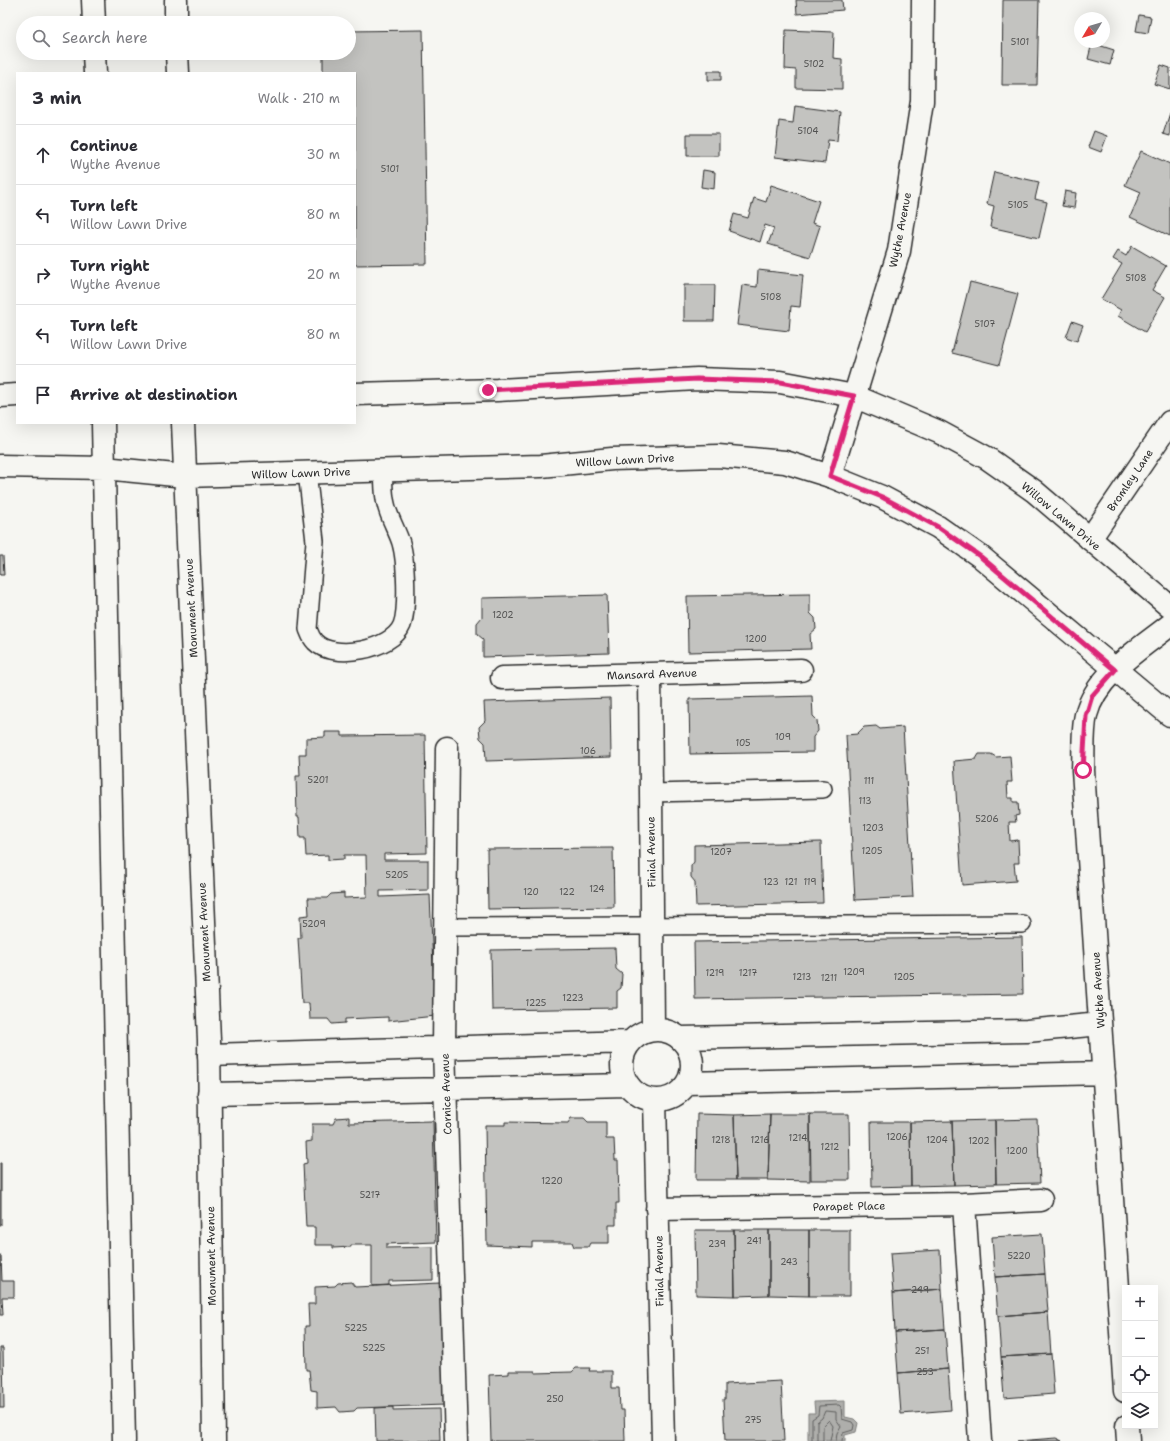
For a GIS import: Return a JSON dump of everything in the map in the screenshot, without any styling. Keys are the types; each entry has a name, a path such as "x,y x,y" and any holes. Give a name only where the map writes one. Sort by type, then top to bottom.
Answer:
{"street":[{"path":"93,0 94,16"},
{"path":"176,0 176,16"},
{"name":"Wythe Avenue","path":"830,476 899,251 922,101 923,0"},
{"path":"94,60 95,72"},
{"path":"178,60 178,72"},
{"name":"Willow Lawn Drive","path":"356,394 497,390 697,379 780,382 854,396 940,432 987,458 1034,491 1170,607"},
{"path":"0,396 16,396"},
{"name":"Bromley Lane","path":"1090,539 1170,422"},
{"path":"104,424 124,1441"},
{"name":"Monument Avenue","path":"183,424 209,1055 214,1441"},
{"name":"Willow Lawn Drive","path":"0,466 104,468 185,476 541,466 612,459 718,456 785,462 830,476 882,497 938,527 981,557 1170,715"},
{"name":"Wythe Avenue","path":"1123,1357 1083,770 1086,716 1092,696 1115,670 1170,625"},
{"name":"Mansard Avenue","path":"502,678 801,670"},
{"name":"Finial Avenue","path":"650,674 653,1029"},
{"name":"Cornice Avenue","path":"447,748 444,1047 456,1441"},
{"path":"681,1038 688,1048 692,1060 691,1072 687,1083 681,1090 673,1096 655,1100 644,1098 628,1085 622,1075 621,1063 624,1052 629,1042 644,1031 653,1029 663,1030 681,1038 1027,1031 1100,1024"},
{"path":"209,1055 629,1042"},
{"path":"687,1083 1104,1073"},
{"path":"210,1094 628,1085"},
{"name":"Finial Avenue","path":"655,1100 663,1441"},
{"name":"Parapet Place","path":"657,1209 964,1204 1041,1200"},
{"path":"964,1204 980,1441"},
{"path":"1127,1429 1128,1441"}],"lane":[{"path":"307,472 315,542 308,629 311,637 321,647 348,652 373,647 392,637 401,626 404,615 404,554 386,505 383,470"},
{"path":"651,793 822,789"},
{"path":"445,927 1022,924"}],"water":[{"path":"845,1401 845,1417 854,1419 858,1423 856,1432 845,1435 845,1441 808,1440 808,1413 815,1413 814,1402"}],"building":[{"path":"796,0 842,0 843,10 797,14"},
{"path":"1003,0 1039,0 1037,85 1002,85"},
{"path":"1139,15 1151,17 1148,33 1136,31"},
{"path":"423,30 427,264 356,265 356,72 323,72 323,60 356,60 356,31"},
{"path":"786,30 834,32 833,58 842,59 842,89 796,88 796,70 785,69"},
{"path":"1091,48 1108,48 1114,50 1110,65 1088,59"},
{"path":"1161,65 1170,68 1170,89 1154,84"},
{"path":"708,71 721,71 721,80 708,80"},
{"path":"795,106 840,112 837,141 828,140 825,163 775,157 779,121 793,123"},
{"path":"1170,113 1170,136 1163,134"},
{"path":"1094,131 1107,136 1101,152 1088,147"},
{"path":"687,134 719,134 719,156 687,156"},
{"path":"1141,151 1170,164 1170,236 1130,217 1141,192 1125,185"},
{"path":"703,170 715,172 714,189 701,187"},
{"path":"994,172 1039,182 1035,199 1047,202 1039,238 990,227 994,206 987,204"},
{"path":"771,185 819,201 812,223 820,226 810,257 768,244 774,228 765,225 760,242 729,231 734,214 748,218 754,198 766,202"},
{"path":"1065,191 1076,193 1074,208 1062,206"},
{"path":"1132,246 1166,266 1152,290 1165,297 1145,332 1118,316 1121,310 1101,299 1122,264 1113,259 1118,251 1126,256"},
{"path":"758,270 803,275 800,307 791,306 789,331 737,325 742,285 757,287"},
{"path":"970,282 1018,294 999,365 952,353"},
{"path":"684,285 715,285 714,321 684,321"},
{"path":"1072,321 1083,325 1077,341 1066,337"},
{"path":"0,556 3,556 4,575 0,575"},
{"path":"810,594 810,613 815,618 816,629 810,634 811,649 688,652 687,596"},
{"path":"607,595 609,653 483,657 483,639 477,634 477,623 482,617 482,598"},
{"path":"812,696 813,716 817,720 818,731 813,737 813,752 690,754 689,699"},
{"path":"610,698 611,757 486,761 485,743 480,738 479,727 485,721 484,702"},
{"path":"876,726 880,729 903,727 913,897 855,900 846,735 857,734 864,727"},
{"path":"325,732 342,732 342,736 425,735 427,853 384,854 384,860 428,860 428,890 380,891 380,897 430,895 435,1016 388,1021 388,1017 345,1019 345,1023 332,1024 328,1019 310,1019 309,1003 302,1003 298,938 301,938 300,916 309,915 308,898 327,898 331,894 344,893 344,898 367,897 366,855 344,855 344,859 328,860 328,855 306,856 305,838 300,838 299,817 297,817 296,776 300,776 299,754 306,754 306,738 325,737"},
{"path":"979,754 991,754 996,757 1010,756 1012,782 1007,782 1008,798 1013,798 1013,802 1018,802 1019,815 1015,816 1016,822 1009,822 1010,841 1018,840 1019,863 1014,863 1016,881 962,885 954,761 976,759"},
{"path":"821,842 823,903 696,906 695,882 691,877 691,866 694,862 694,845"},
{"path":"613,848 614,907 488,909 487,849"},
{"path":"1022,937 1023,994 695,999 694,942"},
{"path":"615,948 616,969 622,974 621,988 617,991 617,1008 492,1010 491,950"},
{"path":"697,1114 734,1115 736,1180 696,1180"},
{"path":"770,1114 768,1180 736,1180 734,1115"},
{"path":"770,1114 810,1114 810,1181 768,1180"},
{"path":"810,1114 849,1114 850,1180 811,1180"},
{"path":"349,1117 349,1123 433,1121 436,1242 386,1244 386,1248 433,1247 433,1280 389,1281 389,1285 372,1286 372,1245 351,1245 351,1247 333,1248 333,1245 315,1245 315,1227 306,1227 303,1164 307,1163 306,1142 312,1141 312,1124 333,1124 336,1118"},
{"path":"571,1118 584,1118 588,1122 606,1122 606,1139 614,1139 615,1160 618,1160 619,1203 616,1203 616,1225 609,1225 609,1243 590,1243 588,1247 574,1247 572,1242 532,1242 532,1247 487,1245 485,1125 505,1125 505,1122 568,1123"},
{"path":"1037,1119 1040,1183 996,1184 995,1120"},
{"path":"995,1120 996,1184 954,1185 952,1121"},
{"path":"952,1121 954,1185 911,1186 910,1122"},
{"path":"871,1122 910,1122 911,1186 872,1187"},
{"path":"1,1163 1,1225 0,1225"},
{"path":"695,1230 734,1230 735,1296 696,1295"},
{"path":"734,1230 769,1230 769,1295 735,1296"},
{"path":"769,1230 809,1230 809,1296 769,1295"},
{"path":"809,1230 850,1230 850,1296 809,1296"},
{"path":"1042,1234 1045,1274 995,1277 992,1237"},
{"path":"940,1250 942,1289 893,1293 890,1253"},
{"path":"0,1256 2,1281 14,1281 14,1297 2,1297 3,1315 0,1315"},
{"path":"1045,1274 1048,1312 998,1316 995,1277"},
{"path":"351,1282 355,1287 440,1283 445,1405 357,1408 354,1411 340,1412 336,1407 317,1408 317,1391 311,1390 309,1370 306,1370 305,1326 309,1326 308,1304 315,1304 315,1287 335,1286 338,1283"},
{"path":"942,1289 945,1329 895,1332 893,1293"},
{"path":"1048,1312 1051,1354 1001,1357 998,1316"},
{"path":"945,1329 948,1369 898,1373 895,1332"},
{"path":"0,1348 3,1348 4,1408 0,1408"},
{"path":"1051,1354 1054,1394 1004,1398 1001,1357"},
{"path":"576,1368 590,1368 589,1371 612,1371 612,1388 619,1388 620,1410 624,1410 625,1441 491,1441 489,1375 509,1374 509,1371 535,1371 535,1373 572,1372"},
{"path":"948,1369 951,1410 901,1414 898,1373"},
{"path":"781,1381 784,1441 725,1441 723,1399 725,1399 725,1384"},
{"path":"393,1407 393,1410 439,1409 440,1441 376,1441 375,1408"},
{"path":"1056,1438 1062,1441 1017,1441"}],"route":[{"path":"488,390 697,379 780,382 854,396 830,476 882,497 938,527 981,557 1115,670 1092,696 1086,716 1083,770"}]}
